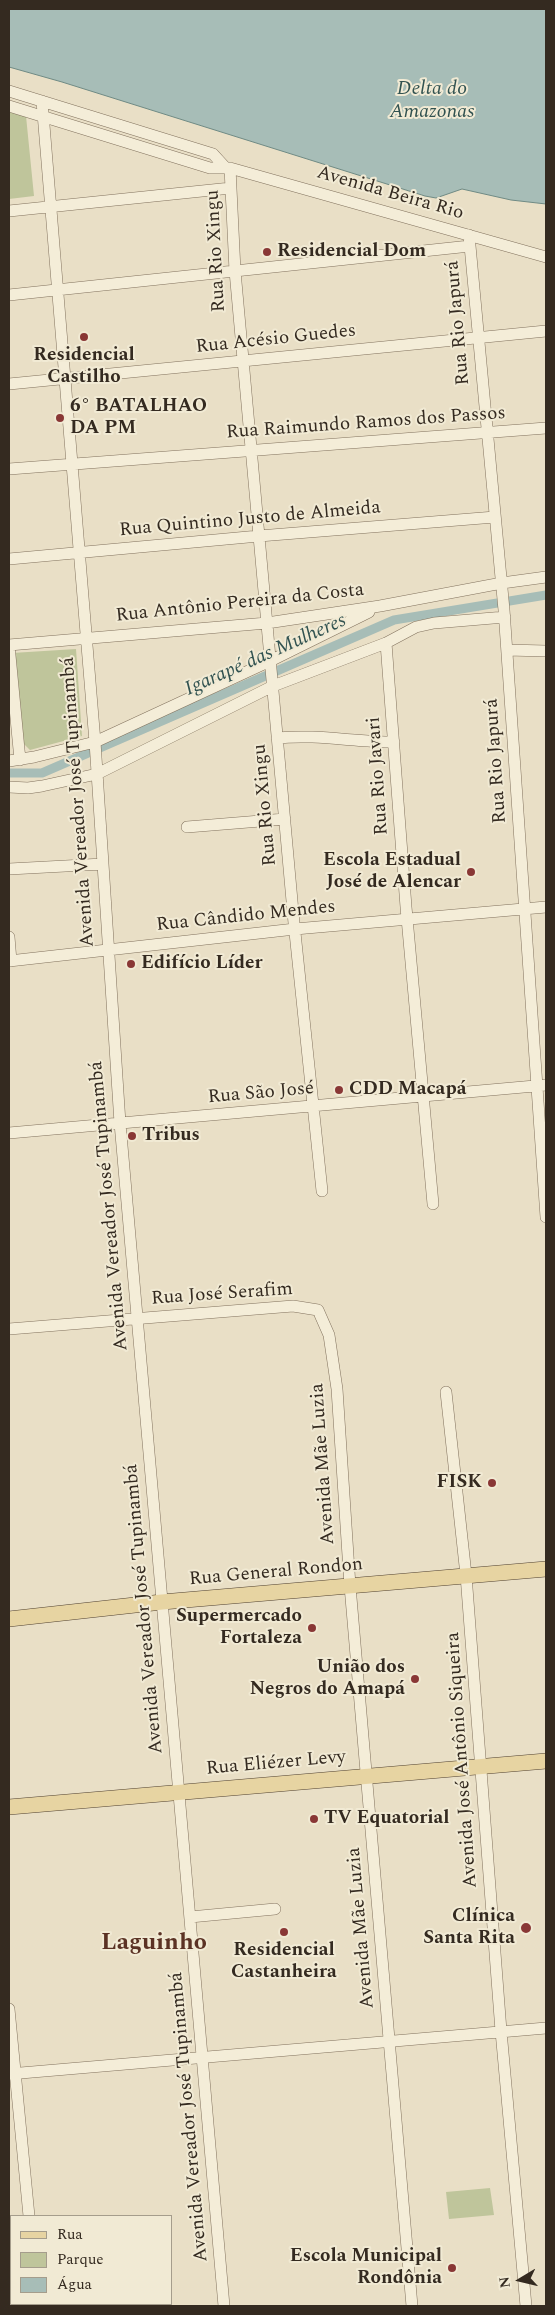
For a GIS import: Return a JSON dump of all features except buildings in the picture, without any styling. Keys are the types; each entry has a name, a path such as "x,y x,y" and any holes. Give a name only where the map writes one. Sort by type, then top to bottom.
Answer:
{"main road":[{"name":"Rua General Rondon","path":"9,1619 162,1602 546,1569"},
{"name":"Rua Eliézer Levy","path":"9,1807 546,1760"}],"street":[{"name":"Avenida Beira Rio","path":"9,91 213,154 227,167"},
{"name":"Avenida Vereador José Tupinambá","path":"42,101 84,638 97,770 120,1123 224,2306"},
{"name":"Avenida Beira Rio","path":"9,106 210,168 227,167 469,240 546,256"},
{"name":"Rua Rio Xingu","path":"227,167 231,188 235,271 271,665"},
{"path":"9,211 231,188"},
{"path":"9,295 235,271 469,240"},
{"name":"Rua Rio Japurá","path":"469,240 505,614 525,910 541,1085 546,1217"},
{"name":"Rua Acésio Guedes","path":"9,384 546,331"},
{"name":"Rua Raimundo Ramos dos Passos","path":"9,469 546,428"},
{"name":"Rua Quintino Justo de Almeida","path":"9,559 495,517"},
{"name":"Rua Antônio Pereira da Costa","path":"9,645 267,623 380,606 546,577"},
{"path":"9,645 14,760 95,744 271,665 380,606"},
{"path":"9,787 28,788 42,786 97,770 273,685 386,643 409,630 434,623 505,614"},
{"name":"Rua Rio Javari","path":"386,643 407,919"},
{"path":"507,650 546,651"},
{"path":"271,665 273,685"},
{"name":"Rua Rio Xingu","path":"273,685 295,926"},
{"path":"278,738 319,736 359,742 394,742"},
{"path":"187,827 285,819"},
{"path":"9,869 103,864"},
{"name":"Rua Cândido Mendes","path":"10,961 295,926 546,907"},
{"path":"407,919 434,1204"},
{"path":"295,926 322,1191"},
{"path":"9,936 10,961"},
{"name":"Rua São José","path":"9,1133 541,1085"},
{"name":"Rua José Serafim","path":"9,1330 293,1306 318,1310"},
{"name":"Avenida Mãe Luzia","path":"318,1310 329,1336 337,1389 350,1586 412,2306"},
{"name":"Avenida José Antônio Siqueira","path":"446,1392 466,1575 501,2031 526,2306"},
{"path":"190,1917 274,1909"},
{"path":"9,2009 11,2073 28,2215"},
{"path":"11,2073 546,2028"}],"green space":[{"path":"9,111 26,116 34,196 9,199"},
{"path":"76,649 82,736 30,750 20,740 12,653"},
{"path":"490,2188 494,2215 449,2219 446,2192"}],"water":[{"name":"Delta do Amazonas","path":"9,9 546,9 546,204 511,200 462,189 436,198 425,196 9,67"}],"waterway":[{"name":"Igarapé das Mulheres","path":"9,773 42,773 394,620 546,595"}],"place":[{"name":"Residencial Dom","path":"267,252"},
{"name":"Residencial Castilho","path":"84,337"},
{"name":"6° BATALHAO DA PM","path":"60,418"},
{"name":"Escola Estadual José de Alencar","path":"471,872"},
{"name":"Edifício Líder","path":"131,964"},
{"name":"CDD Macapá","path":"339,1090"},
{"name":"Tribus","path":"132,1136"},
{"name":"FISK","path":"492,1483"},
{"name":"Supermercado Fortaleza","path":"312,1628"},
{"name":"União dos Negros do Amapá","path":"415,1679"},
{"name":"TV Equatorial","path":"314,1819"},
{"name":"Clínica Santa Rita","path":"526,1928"},
{"name":"Residencial Castanheira","path":"284,1932"},
{"name":"Escola Municipal Rondônia","path":"452,2268"}],"district":[{"name":"Laguinho","path":"154,1944"}]}
